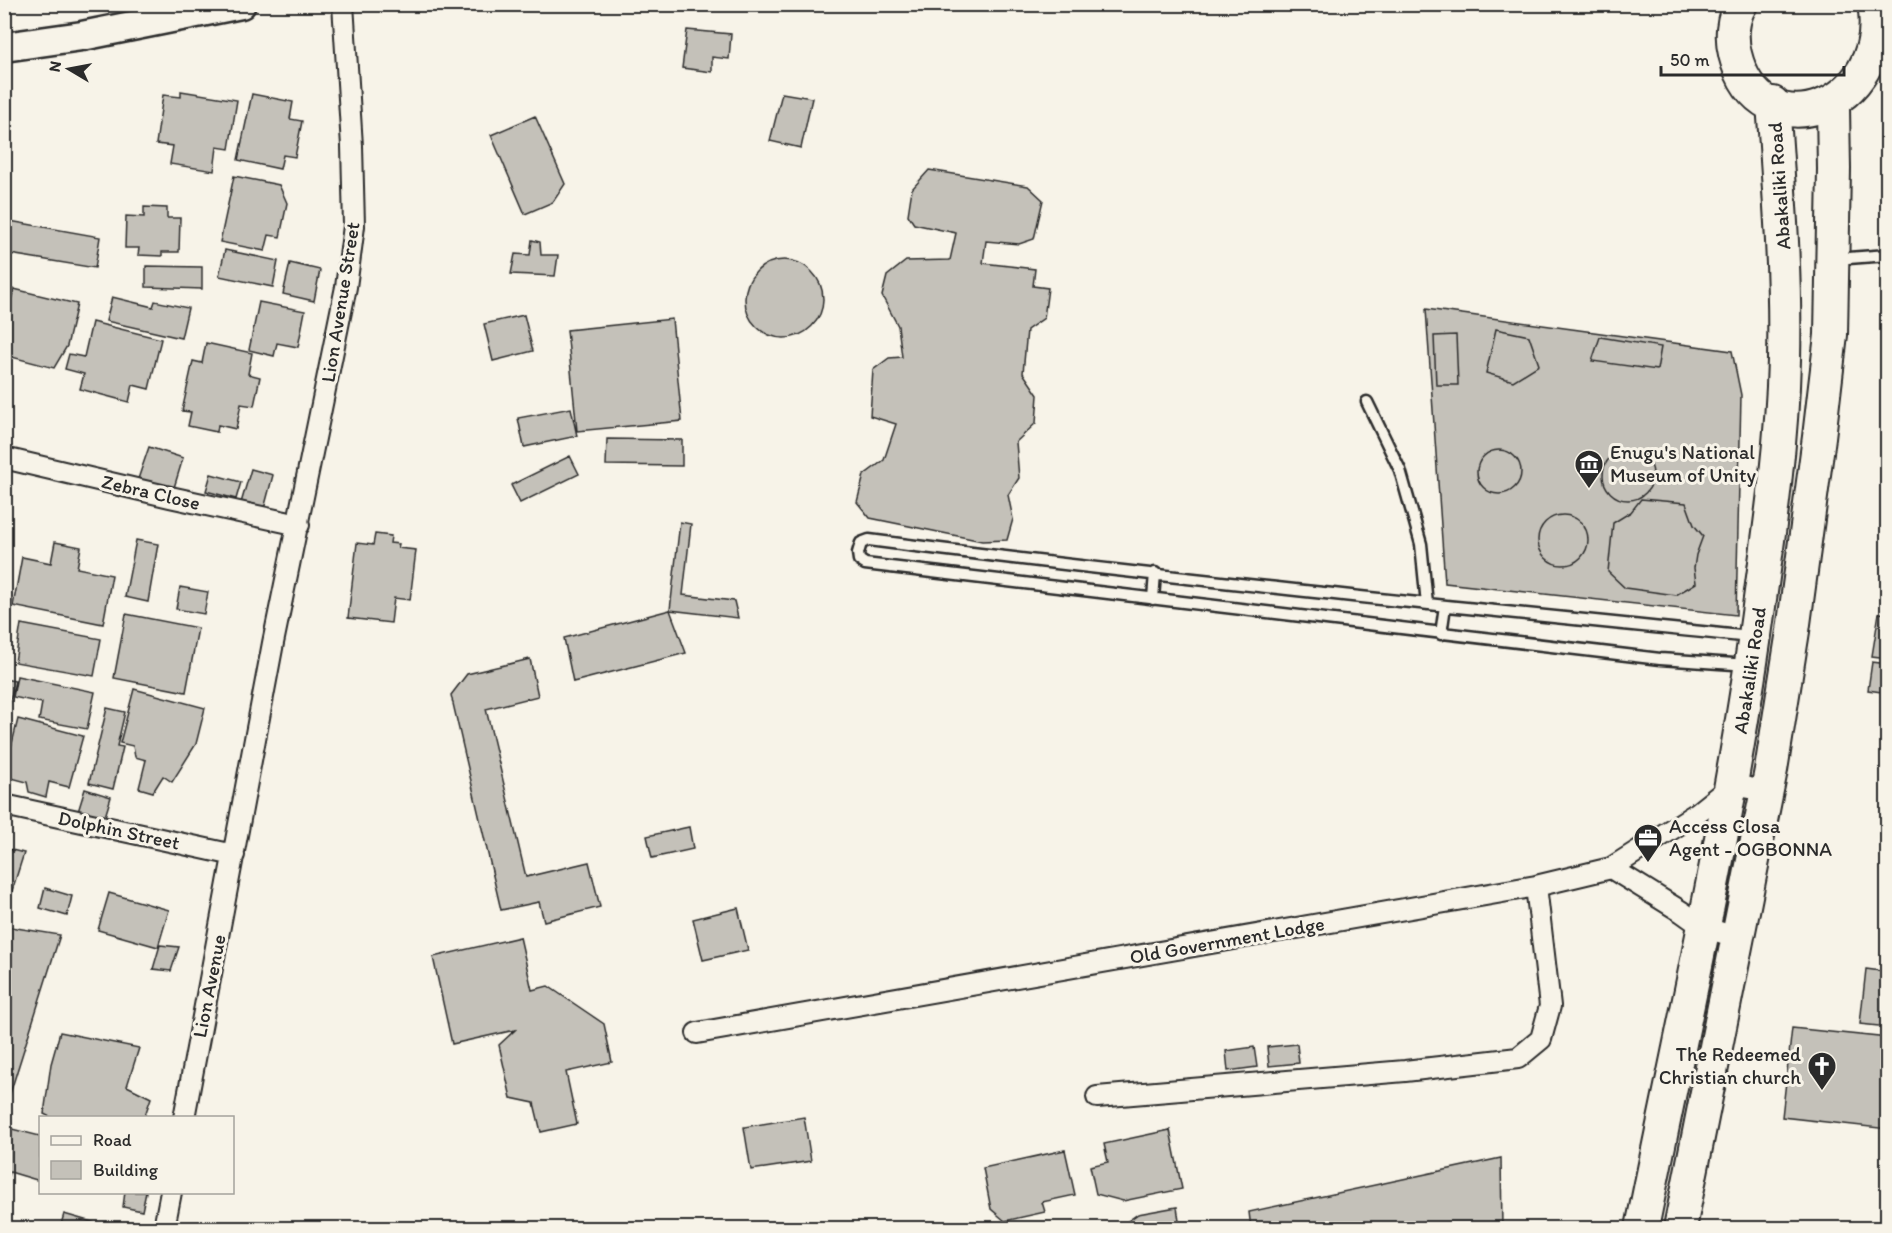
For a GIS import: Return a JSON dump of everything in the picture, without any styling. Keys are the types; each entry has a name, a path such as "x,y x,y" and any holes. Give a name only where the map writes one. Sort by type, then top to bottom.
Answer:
{"main road":[{"path":"1741,4 1737,10 1733,28 1733,46 1746,80 1773,104 1793,110 1813,111 1833,107 1850,98 1863,86 1874,70 1884,52 1880,21 1874,4"},
{"name":"Abakaliki Road","path":"1642,1228 1732,785 1754,651 1773,507 1781,428 1784,288 1773,104"},
{"name":"Abakaliki Road","path":"1680,1228 1739,938 1767,790 1793,631 1831,335 1833,107"},
{"path":"1781,428 1819,437"}],"street":[{"path":"4,47 82,36 241,4"},
{"name":"Lion Avenue Street","path":"234,855 273,643 346,287 354,226 352,146 343,4"},
{"name":"Zebra Close","path":"4,458 299,525"},
{"path":"1732,785 1767,790"},
{"name":"Old Government Lodge","path":"697,1033 1536,886 1611,868 1697,813 1732,785"},
{"name":"Dolphin Street","path":"4,805 234,855"},
{"name":"Lion Avenue","path":"184,1116 234,855"},
{"path":"1611,868 1702,927 1739,938"},
{"path":"1097,1097 1405,1071 1518,1058 1541,1039 1550,1006 1536,886"},
{"path":"164,1228 171,1194"}],"lane":[{"path":"1832,260 1887,255"},
{"path":"1367,402 1400,470 1420,544 1427,604"},
{"path":"870,540 1445,606 1754,651 1660,659 865,564 859,560 858,553 861,543 870,540"},
{"path":"1153,599 1155,573"},
{"path":"1441,634 1445,606"}],"building":[{"path":"687,30 731,34 729,59 712,57 712,72 682,68"},
{"path":"181,91 237,100 229,149 217,147 214,171 170,164 173,146 156,144 163,95 181,97"},
{"path":"782,93 812,98 801,148 770,141"},
{"path":"252,94 293,102 290,119 302,121 295,157 283,155 280,169 238,160"},
{"path":"535,116 565,184 553,202 525,214 491,135"},
{"path":"929,170 1028,186 1043,200 1034,239 1019,244 986,241 983,263 1035,269 1033,286 1048,288 1044,318 1027,330 1023,373 1038,395 1036,423 1016,442 1019,478 1008,495 1013,519 1007,540 982,541 870,518 857,502 864,475 884,460 896,424 870,416 873,370 889,358 902,357 898,326 882,296 887,276 906,261 950,260 956,233 914,224 908,215 912,189"},
{"path":"234,176 279,185 287,203 280,237 269,235 265,251 220,242"},
{"path":"144,207 167,208 167,218 180,218 179,252 162,252 162,256 138,255 139,248 125,248 126,216 144,217"},
{"path":"4,220 100,237 95,268 4,253"},
{"path":"532,240 540,242 541,255 558,255 555,276 511,274 515,254 530,255"},
{"path":"225,250 278,261 273,287 219,276"},
{"path":"784,260 799,263 811,272 820,284 823,299 820,314 811,326 799,335 784,338 769,335 757,326 748,314 745,299 748,284 757,272 769,263"},
{"path":"290,263 320,270 314,301 283,294"},
{"path":"146,266 202,267 202,289 146,287"},
{"path":"14,289 77,304 67,346 54,368 4,355 4,326"},
{"path":"112,297 153,307 155,301 188,308 181,338 106,321"},
{"path":"259,302 305,311 298,347 277,343 274,356 249,350"},
{"name":"Enugu's National Museum of Unity","path":"1426,309 1732,351 1741,395 1736,615 1445,583"},
{"path":"524,315 533,351 493,361 484,324"},
{"path":"672,319 682,421 577,431 567,330"},
{"path":"92,322 161,339 149,389 133,385 129,402 80,389 84,374 65,369 69,354 84,357"},
{"path":"1496,329 1529,336 1539,365 1513,381 1486,373"},
{"path":"1456,335 1458,385 1436,385 1434,336"},
{"path":"1600,337 1661,347 1657,370 1592,361"},
{"path":"206,343 252,353 248,374 260,377 254,406 241,404 236,429 218,425 217,432 188,426 191,412 182,411 193,361 202,363"},
{"path":"571,408 577,436 524,447 518,418"},
{"path":"607,439 682,440 682,466 606,465"},
{"path":"149,447 183,458 173,491 138,479"},
{"path":"1499,450 1508,451 1515,456 1520,463 1520,481 1515,488 1508,493 1499,494 1490,493 1483,488 1478,481 1477,472 1478,463 1483,456 1490,451"},
{"path":"1628,450 1642,454 1649,461 1653,475 1649,489 1642,496 1628,500 1614,496 1607,489 1603,475 1607,461 1614,454"},
{"path":"570,456 579,474 520,503 511,485"},
{"path":"251,469 273,475 264,509 241,503"},
{"path":"211,474 241,482 236,499 206,491"},
{"name":"Enugu's National Museum of Unity","path":"1641,499 1686,503 1694,525 1703,536 1694,568 1696,583 1676,595 1625,588 1608,572 1613,523 1631,512"},
{"path":"1563,515 1577,519 1584,526 1588,540 1584,554 1577,561 1563,565 1549,561 1542,554 1538,540 1542,526 1549,519"},
{"path":"680,522 691,524 683,595 734,601 738,618 670,610"},
{"path":"375,534 391,536 390,543 399,544 398,548 416,550 410,600 394,598 391,623 348,618 357,543 373,545"},
{"path":"136,540 158,544 148,602 125,597"},
{"path":"55,542 81,547 77,568 112,575 103,624 13,606 22,557 51,563"},
{"path":"180,587 208,592 204,614 176,609"},
{"path":"670,610 686,653 573,682 564,638"},
{"path":"1879,613 1888,614 1888,658 1872,656"},
{"path":"126,614 198,628 186,692 114,678"},
{"path":"21,624 101,639 94,676 15,662"},
{"path":"530,659 538,696 486,709 526,877 589,862 600,907 544,921 539,902 501,910 451,695 467,674"},
{"path":"1872,662 1888,664 1888,693 1868,690"},
{"path":"17,676 95,692 87,729 39,720 42,703 13,697"},
{"path":"4,679 15,681 8,710 4,709"},
{"path":"134,689 205,708 196,744 172,782 163,776 153,792 139,788 146,760 135,757 133,746 120,743"},
{"path":"107,708 125,712 117,746 123,747 113,789 89,783"},
{"path":"18,719 83,736 69,787 49,782 46,797 29,792 27,782 4,776"},
{"path":"85,789 111,797 103,823 77,815"},
{"path":"689,827 693,849 652,858 647,836"},
{"path":"4,848 24,853 11,894 4,893"},
{"path":"45,888 72,896 67,916 40,908"},
{"path":"109,893 169,910 158,947 98,930"},
{"path":"738,908 748,950 703,960 693,919"},
{"path":"4,926 60,935 8,1100 4,1099"},
{"path":"520,937 532,990 548,986 604,1024 612,1062 566,1072 577,1124 541,1132 534,1103 511,1098 499,1045 515,1030 452,1044 433,957"},
{"path":"160,945 179,947 171,971 153,969"},
{"path":"1866,969 1888,972 1888,1027 1860,1024"},
{"path":"1792,1028 1888,1038 1888,1129 1782,1117"},
{"path":"60,1032 139,1048 127,1086 151,1098 145,1116 48,1116 44,1114 51,1064"},
{"path":"1297,1044 1299,1063 1269,1066 1267,1047"},
{"path":"1254,1047 1257,1067 1228,1071 1226,1051"},
{"path":"804,1117 811,1161 751,1170 744,1127"},
{"path":"4,1127 39,1136 39,1181 10,1172 6,1185 4,1185"},
{"path":"1170,1130 1182,1189 1123,1201 1096,1194 1090,1166 1108,1162 1104,1144"},
{"path":"1065,1150 1075,1195 1042,1202 1045,1212 1005,1221 991,1209 983,1168"},
{"path":"1501,1158 1502,1228 1251,1228 1249,1212"},
{"path":"125,1194 146,1194 142,1211 123,1207"},
{"path":"1177,1207 1180,1228 1118,1228 1138,1214"},
{"path":"64,1214 113,1228 60,1228"}],"place":[{"name":"Enugu's National Museum of Unity","path":"1589,490"},
{"name":"Access Closa Agent - OGBONNA","path":"1648,864"},
{"name":"The Redeemed Christian church","path":"1822,1092"}]}
